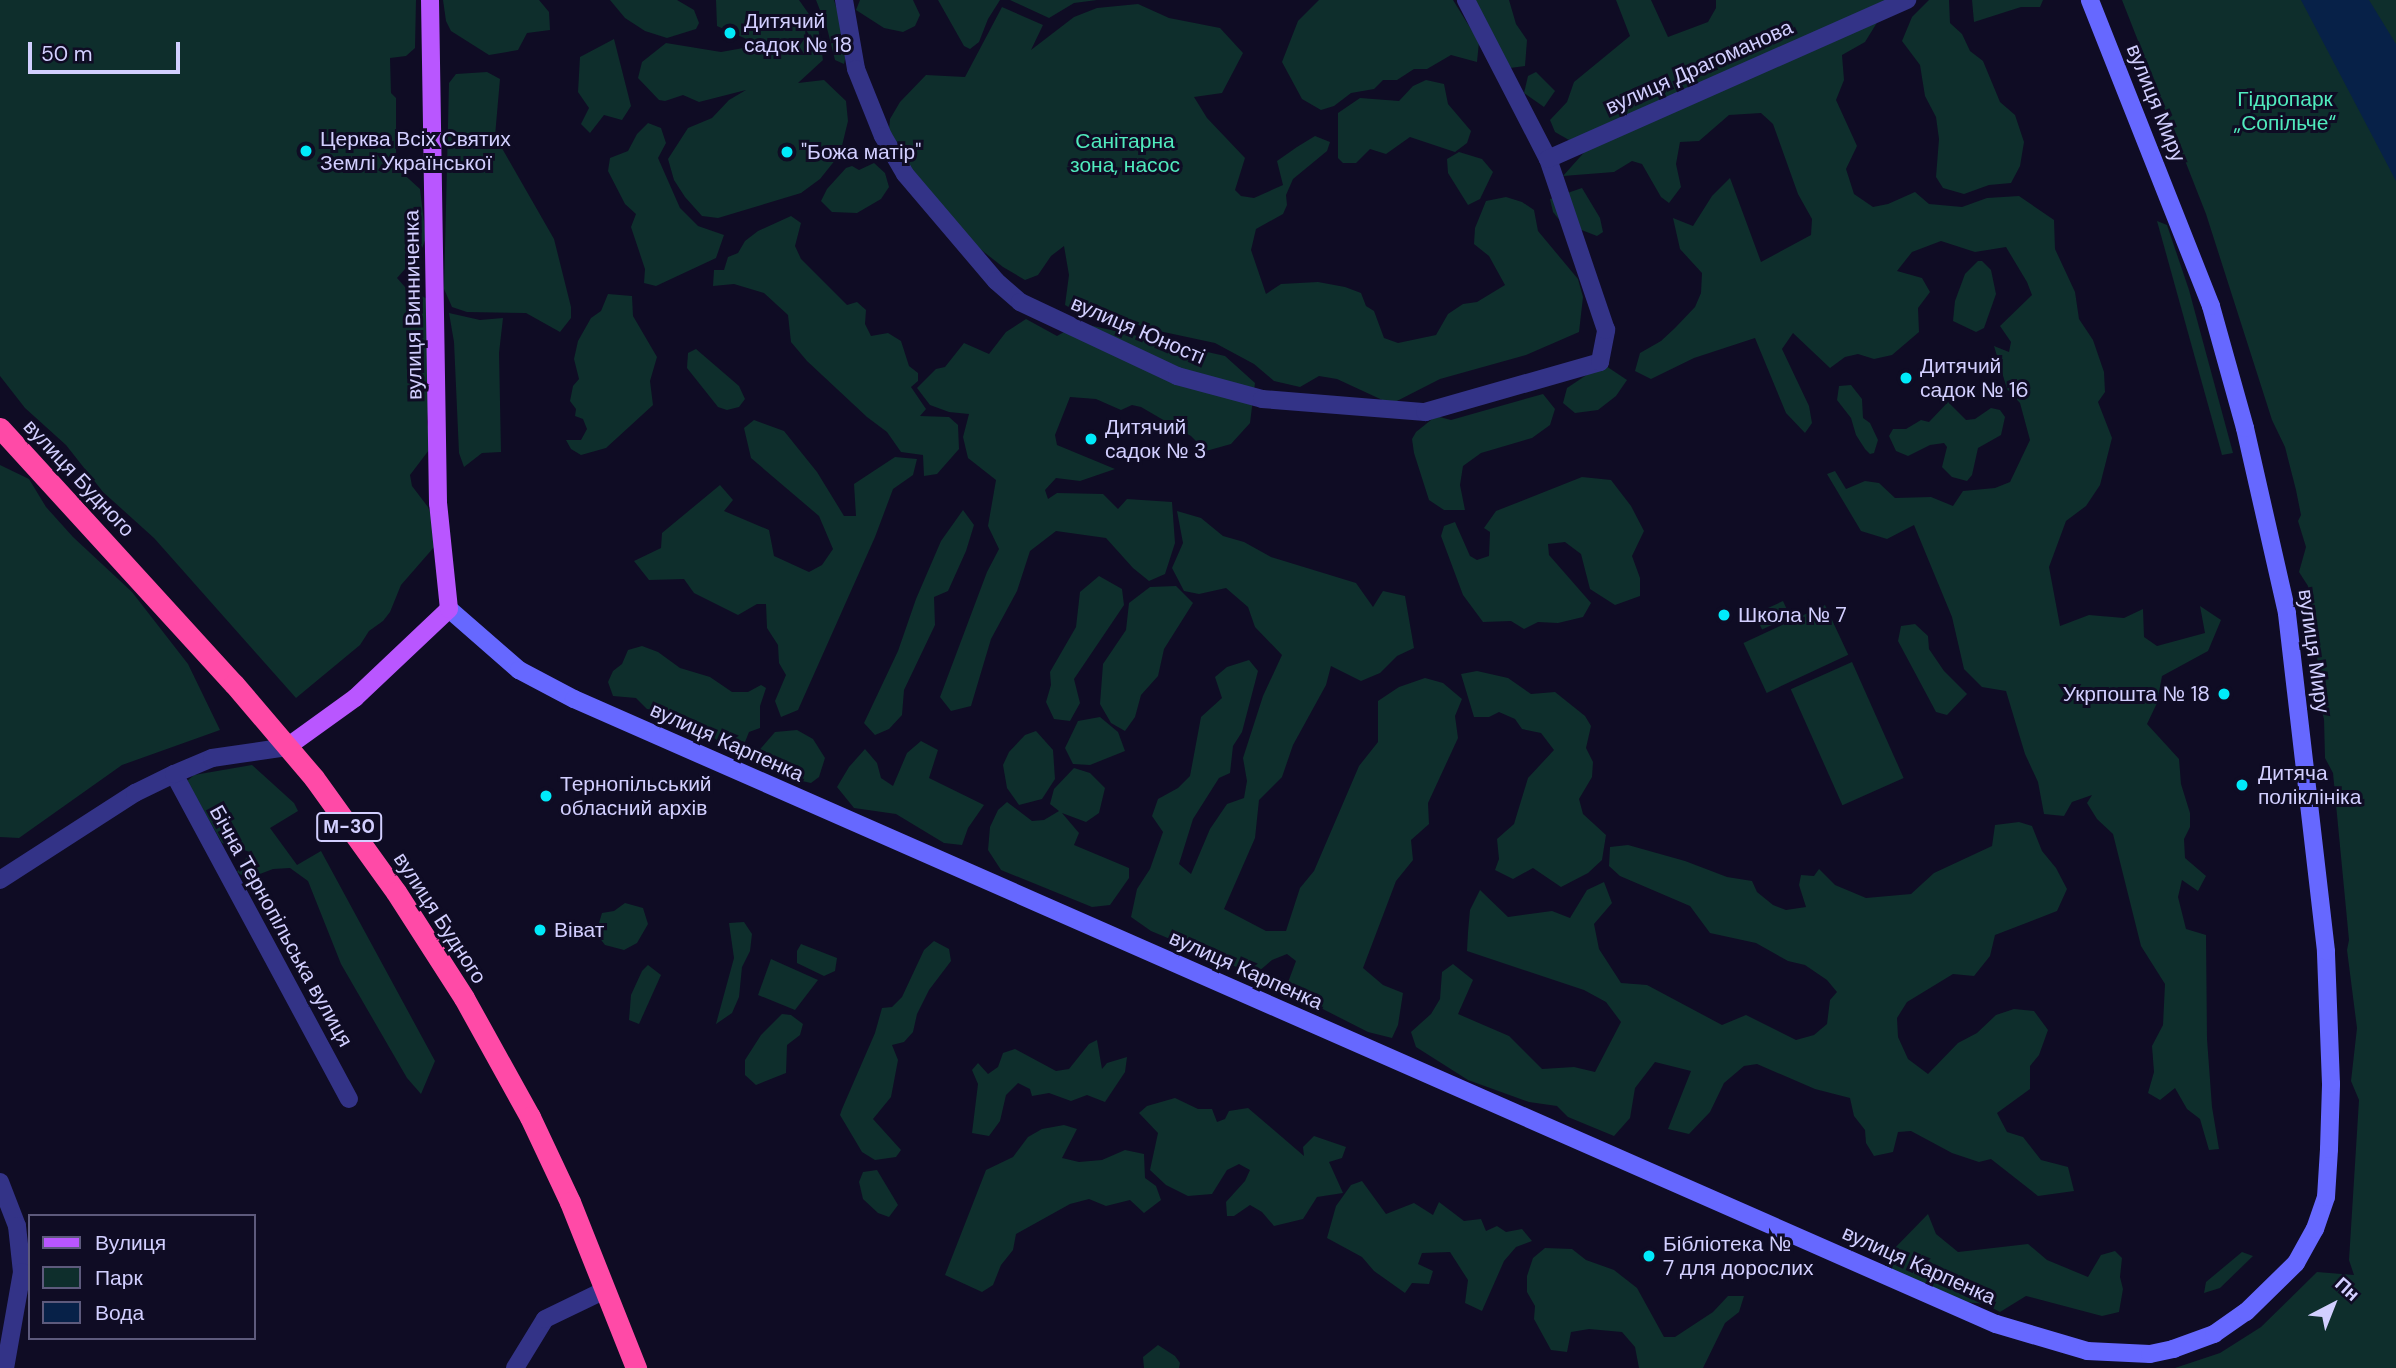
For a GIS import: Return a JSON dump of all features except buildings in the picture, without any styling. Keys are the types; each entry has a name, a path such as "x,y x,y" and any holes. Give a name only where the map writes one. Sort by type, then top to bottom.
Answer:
{"highway":[{"name":"вулиця Будного","path":"0,428 287,747 396,892 464,998 530,1117 570,1202 636,1368"}],"main road":[{"name":"вулиця Винниченка","path":"430,0 438,503 449,608"},
{"name":"вулиця Миру","path":"2090,0 2211,306 2245,428 2275,553 2297,683 2326,951 2331,1084 2326,1197 2315,1229 2296,1263 2246,1312"},
{"path":"287,747 355,698 449,608"},
{"name":"вулиця Карпенка","path":"449,608 519,670 574,699 1996,1324 2087,1351 2150,1354 2214,1334 2246,1312"}],"street":[{"name":"вулиця Юності","path":"844,0 856,69 877,122 905,174 922,198 996,281 1020,302 1177,376 1262,399 1425,412 1600,362 1606,330 1548,159"},
{"path":"1466,0 1548,159"},
{"name":"вулиця Драгоманова","path":"1548,159 1907,0"},
{"path":"0,880 135,793 174,774 212,758 287,747"},
{"name":"Бічна Тернопільська вулиця","path":"174,774 349,1099"},
{"path":"0,1182 17,1226 22,1272 4,1358"},
{"path":"516,1368 545,1319 605,1290"}],"green space":[{"path":"0,0 416,0 415,48 406,56 390,58 391,93 396,98 396,158 399,170 420,189 426,238 421,251 397,278 413,296 417,293 427,299 436,319 427,422 432,446 410,475 412,486 428,507 434,523 435,546 401,585 390,612 383,621 369,631 360,645 296,698 154,538 103,492 66,445 25,408 0,376"},
{"path":"443,0 539,0 549,12 550,30 527,33 518,50 489,55 451,31 446,21"},
{"path":"610,0 677,0 694,10 699,23 696,29 667,38 645,31 625,18"},
{"path":"716,0 799,0 818,27 823,60 798,83 824,80 846,101 848,121 840,154 820,179 801,193 718,218 702,216 685,197 674,180 668,159 688,128 712,118 729,100 746,90 699,102 683,95 665,101 659,100 638,78 642,62 666,43 721,52 749,47 751,41 717,26"},
{"path":"816,0 834,0 848,46 844,64 835,60"},
{"path":"860,0 913,0 920,15 915,26 903,32 884,28 856,10"},
{"path":"938,0 1000,0 988,19 979,42 970,49 964,46"},
{"path":"1010,0 1097,0 1074,3 1049,18"},
{"path":"1319,0 1453,0 1479,42 1477,62 1451,55 1427,69 1414,69 1397,80 1383,80 1374,89 1351,93 1334,106 1321,110 1302,99 1282,62 1298,21"},
{"path":"1471,0 1509,0 1516,24 1527,40 1525,66 1510,68"},
{"path":"1616,0 1651,0 1668,37 1708,22 1716,8 1716,0 1891,0 1865,42 1842,55 1844,80 1836,100 1857,146 1846,169 1854,194 1873,207 1888,204 1915,192 1929,204 1962,207 1987,198 2019,196 2054,220 2055,249 2075,292 2079,319 2093,340 2104,372 2105,392 2098,402 2112,438 2100,485 2086,506 2066,521 2049,567 2060,626 2089,615 2124,618 2143,609 2144,637 2157,646 2205,633 2200,606 2221,620 2208,651 2162,676 2157,703 2147,724 2179,759 2181,784 2190,813 2190,827 2184,839 2185,858 2206,876 2198,891 2182,880 2178,897 2186,929 2206,935 2207,1039 2212,1107 2219,1149 2209,1150 2200,1119 2187,1109 2175,1088 2160,1100 2148,1093 2154,1072 2152,1046 2163,1025 2165,984 2141,946 2113,834 2097,819 2087,803 2092,795 2072,802 2064,816 2044,814 2038,782 2025,754 2006,691 1982,687 1964,669 1952,617 1914,525 1887,539 1861,531 1827,474 1835,471 1846,489 1865,481 1879,483 1895,498 1931,497 1953,506 1963,491 1995,488 2010,482 2030,440 2020,403 2007,389 1994,346 2009,352 2011,342 2000,326 2032,295 2027,282 2006,247 1975,252 1941,241 1912,252 1897,271 1922,278 1930,292 1918,308 1919,332 1892,355 1874,359 1858,354 1845,357 1830,368 1793,333 1782,349 1809,406 1812,423 1805,433 1786,413 1755,338 1694,358 1651,379 1635,371 1640,353 1661,341 1675,328 1695,307 1701,293 1702,273 1680,249 1673,218 1693,226 1712,196 1730,178 1761,262 1811,235 1812,219 1798,194 1773,124 1761,113 1729,115 1699,141 1680,142 1676,164 1681,187 1669,203 1661,197 1642,164 1632,161 1614,172 1563,176 1588,148 1591,132 1569,140 1555,132 1550,120 1567,102 1574,82 1630,36"},
{"path":"1929,0 1949,0 1950,23 1962,34 1970,51 1983,61 2000,102 2015,115 2024,142 2020,166 2011,183 1989,185 1964,194 1943,188 1936,177 1939,139 1936,117 1925,96 1920,65 1902,41 1912,17"},
{"path":"1972,0 2043,0 2040,7 2021,7 1974,22"},
{"name":"Гідропарк „Сопільче“","path":"2122,0 2396,0 2396,1368 2175,1368 2220,1353 2261,1327 2317,1272 2354,1275 2349,1260 2359,1100 2351,1081 2357,1028 2347,950 2349,940 2333,773 2325,758 2324,719 2316,690 2319,672 2308,586 2299,572 2306,547 2298,521 2301,515 2296,490 2285,447 2272,420 2206,214"},
{"name":"Санітарна зона, насос","path":"1138,4 1169,18 1220,28 1243,53 1222,93 1194,97 1207,118 1245,158 1235,190 1241,196 1254,198 1283,185 1277,161 1315,136 1330,142 1327,151 1293,179 1286,195 1287,205 1283,214 1256,229 1251,250 1266,294 1281,284 1318,282 1345,287 1361,293 1366,306 1374,311 1384,338 1398,343 1436,335 1448,314 1463,304 1477,302 1505,285 1489,256 1474,244 1475,228 1486,201 1506,197 1522,202 1534,210 1538,231 1578,279 1583,297 1579,332 1526,355 1440,379 1391,404 1337,379 1319,376 1300,387 1274,381 1254,364 1215,343 1145,328 1117,315 1083,315 1065,305 1069,275 1064,246 1051,256 1038,275 1025,280 1003,267 975,245 888,140 890,119 900,102 926,75 965,77 1002,7 1043,25 1031,50 1074,17 1097,8"},
{"path":"614,39 631,106 622,120 604,115 590,133 581,124 589,108 578,92 580,57"},
{"path":"487,72 500,79 495,136 554,239 571,307 571,318 560,332 526,313 467,312 452,307 444,289 449,83 456,74"},
{"path":"1536,72 1555,91 1544,107 1524,93 1528,76"},
{"path":"1426,80 1444,84 1448,104 1471,131 1467,143 1455,152 1410,137 1386,154 1370,149 1356,163 1343,163 1338,158 1338,113 1360,98 1399,101 1413,86"},
{"path":"648,123 661,128 666,143 658,158 680,208 698,226 724,235 716,258 656,286 644,283 645,269 631,227 636,214 625,204 608,171 610,158 628,151 637,134"},
{"path":"1459,152 1482,159 1493,172 1480,199 1468,205 1448,173 1447,159"},
{"path":"874,163 885,173 889,187 881,199 857,213 832,212 821,201 827,189 846,168 852,166 859,170"},
{"path":"1582,188 1600,218 1603,232 1597,236 1561,222 1553,212 1550,199"},
{"path":"791,216 801,223 795,246 801,259 847,305 857,302 866,310 865,324 871,336 888,333 901,341 909,366 918,373 918,381 911,387 926,409 920,416 949,417 958,425 959,449 937,474 924,476 923,455 901,452 887,432 807,361 791,342 788,315 764,293 734,284 713,286 714,270 724,270 728,257 738,253 745,241 758,231"},
{"path":"2157,221 2167,225 2189,290 2233,453 2222,455"},
{"path":"1978,261 1982,261 1991,270 1996,294 1984,328 1976,332 1953,321 1955,301 1965,274"},
{"path":"608,294 632,296 633,316 657,357 650,381 653,405 606,448 581,455 571,449 566,440 581,440 587,429 583,419 575,416 576,409 570,401 573,386 579,379 574,359 578,341 591,318 601,311"},
{"path":"449,313 480,320 503,318 499,353 501,452 482,453 464,467 459,453 454,342"},
{"name":"Дитячий садок № 3","path":"1026,319 1057,336 1080,323 1225,356 1255,383 1250,423 1231,444 1206,451 1191,436 1141,407 1132,405 1121,410 1096,399 1070,397 1055,435 1057,445 1115,469 1080,481 1056,478 1045,490 1048,499 1057,493 1103,494 1118,509 1127,499 1172,502 1175,543 1165,574 1149,581 1133,568 1106,538 1056,531 1030,551 1017,591 991,639 971,706 951,711 940,697 987,572 999,549 988,526 996,480 968,458 963,437 969,414 949,412 930,405 917,388 936,369 945,367 964,343 989,354 1006,332"},
{"path":"696,349 739,386 745,399 739,407 727,410 718,407 687,368 688,353"},
{"path":"1603,364 1627,380 1616,396 1598,410 1575,413 1563,403 1567,388"},
{"path":"1851,385 1862,399 1863,418 1870,423 1878,440 1874,453 1870,454 1865,449 1856,435 1851,418 1837,400 1839,386"},
{"path":"1543,394 1555,409 1550,425 1532,438 1481,453 1463,466 1460,485 1465,510 1444,510 1429,500 1414,453 1412,439 1416,432 1436,416 1451,420"},
{"path":"1948,402 1966,420 1975,419 1991,408 2000,410 2005,417 2001,435 1978,448 1972,475 1967,481 1952,477 1942,467 1947,447 1944,443 1930,445 1908,456 1896,451 1889,436 1893,429 1906,429 1921,420 1929,422"},
{"path":"754,420 784,431 817,472 844,516 856,516 854,484 895,457 917,459 913,475 893,489 875,537 798,710 781,717 775,701 786,675 779,663 778,645 767,628 766,604 757,604 738,615 694,593 684,579 649,580 634,561 661,548 662,533 720,485 733,500 724,511 769,530 774,556 809,572 822,565 833,549 819,516 751,458 744,428"},
{"path":"0,465 29,479 46,507 73,537 132,592 188,664 220,730 122,765 19,838 0,837"},
{"path":"1582,477 1611,480 1631,506 1644,531 1632,556 1640,578 1640,596 1615,605 1590,589 1581,554 1565,542 1548,544 1549,555 1591,603 1583,617 1558,623 1538,622 1524,629 1511,621 1483,622 1463,595 1441,536 1444,526 1455,522 1470,556 1477,560 1489,556 1490,532 1484,528 1496,511"},
{"path":"963,510 974,525 948,591 934,597 935,625 904,690 902,715 889,729 875,735 864,723 898,651 916,599 941,541"},
{"path":"1177,511 1201,518 1223,536 1244,542 1271,557 1356,583 1373,607 1383,591 1405,596 1414,648 1397,656 1380,673 1361,681 1331,666 1326,685 1293,745 1282,777 1259,800 1255,838 1224,909 1266,931 1286,931 1300,888 1314,871 1359,766 1378,742 1378,701 1399,687 1425,678 1443,683 1462,699 1455,716 1458,738 1428,803 1429,824 1411,840 1413,860 1396,881 1363,968 1383,985 1403,993 1398,1025 1392,1038 1368,1032 1309,1002 1287,985 1296,961 1287,954 1272,960 1258,972 1246,971 1151,931 1131,917 1137,889 1150,869 1163,832 1152,816 1158,799 1178,788 1190,776 1201,717 1222,698 1215,677 1227,667 1249,660 1258,671 1242,732 1233,746 1230,773 1219,778 1193,819 1179,864 1191,874 1210,829 1227,804 1244,798 1247,781 1243,758 1263,696 1282,655 1255,627 1248,607 1226,588 1199,594 1184,591 1172,568 1183,543"},
{"path":"1099,576 1122,589 1124,605 1074,679 1080,703 1070,721 1054,719 1046,702 1051,685 1050,672 1076,627 1080,592"},
{"path":"1176,586 1193,603 1164,649 1158,676 1141,695 1135,717 1125,731 1111,723 1100,704 1103,664 1126,630 1129,603 1150,587"},
{"path":"1783,601 1790,616 1762,630 1755,614"},
{"path":"1825,605 1848,655 1767,693 1743,643"},
{"path":"1915,624 1928,636 1929,649 1944,671 1967,694 1947,715 1936,712 1898,641 1901,626"},
{"path":"642,646 658,652 680,668 710,677 732,692 748,692 761,685 766,688 760,706 760,728 749,732 743,747 733,752 714,738 686,731 667,712 647,709 636,698 613,696 608,682 613,671 622,664 628,650"},
{"path":"1852,662 1904,778 1842,805 1791,689"},
{"path":"1477,671 1508,678 1531,694 1555,692 1585,716 1591,726 1586,748 1593,762 1592,777 1579,799 1583,814 1606,835 1602,860 1588,873 1561,887 1533,868 1513,879 1495,870 1499,859 1497,839 1514,824 1528,778 1554,750 1541,733 1522,729 1515,719 1499,712 1489,717 1474,717 1461,674"},
{"path":"1100,717 1118,732 1125,751 1090,765 1073,764 1065,748 1078,721"},
{"path":"797,730 813,739 825,758 819,777 811,783 793,779 755,755 775,732"},
{"path":"1036,731 1053,750 1055,779 1042,799 1019,805 1007,788 1003,765 1009,752 1025,735"},
{"path":"921,741 938,750 929,778 984,805 968,828 962,845 944,843 896,814 854,808 837,787 849,767 865,749 877,763 881,778 893,786 907,753"},
{"path":"252,765 294,803 298,811 270,828 297,865 321,851 435,1061 421,1094 407,1078 341,964 308,881 290,868 273,869 247,879 237,872 250,852 222,843 187,781 194,775"},
{"path":"1074,768 1090,773 1105,788 1099,813 1086,822 1062,813 1079,833 1074,845 1129,868 1129,878 1110,905 1092,907 1001,870 988,850 990,827 998,810 1007,802 1032,821 1044,820 1059,811 1050,804 1054,789"},
{"path":"2019,822 2032,826 2042,851 2056,868 2067,889 2057,911 1995,935 1990,956 1974,976 1953,974 1907,1002 1897,1018 1898,1037 1908,1059 1928,1074 1958,1043 1977,1033 1996,1015 2014,1009 2034,1011 2048,1030 2039,1055 2030,1066 2030,1089 1997,1113 2007,1132 2023,1137 2041,1160 2068,1167 2074,1191 2038,1196 1991,1159 1979,1162 1952,1153 1911,1131 1898,1132 1893,1152 1874,1156 1866,1143 1865,1130 1854,1116 1850,1098 1815,1089 1757,1064 1744,1066 1724,1083 1710,1112 1689,1134 1668,1129 1691,1071 1655,1062 1635,1088 1630,1118 1614,1136 1568,1117 1557,1106 1529,1102 1468,1080 1416,1047 1411,1032 1431,1014 1440,999 1442,972 1453,964 1473,980 1458,1014 1509,1036 1542,1069 1574,1067 1595,1072 1621,1022 1606,1002 1584,990 1467,951 1470,910 1480,890 1508,917 1552,911 1570,918 1587,890 1604,882 1612,903 1594,924 1599,949 1621,983 1647,985 1722,1025 1746,1015 1796,1040 1814,1035 1827,1024 1830,1000 1837,992 1827,980 1805,965 1788,961 1756,943 1710,933 1690,906 1620,876 1609,866 1610,847 1628,845 1685,861 1727,877 1752,881 1757,892 1773,905 1786,910 1806,907 1799,885 1801,875 1814,876 1819,869 1835,885 1866,898 1911,894 1934,873 1992,846 1995,825"},
{"path":"625,903 643,908 648,924 637,943 624,950 605,945 596,933 602,913 614,911"},
{"path":"744,922 752,934 750,951 742,967 739,997 732,1013 716,1024 734,958 729,923"},
{"path":"934,941 949,949 951,961 929,990 917,1014 913,1032 904,1042 892,1045 898,1060 891,1097 873,1119 901,1150 896,1157 875,1160 862,1152 840,1115 875,1033 882,1008 892,1007 902,997 924,950"},
{"path":"801,944 837,958 835,971 824,976 797,963 797,951"},
{"path":"771,959 818,980 795,1010 758,995"},
{"path":"648,965 661,975 639,1024 629,1020 631,995 642,971"},
{"path":"782,1014 791,1015 803,1024 800,1035 787,1045 786,1073 756,1085 745,1075 745,1060 761,1035"},
{"path":"1097,1040 1102,1069 1107,1063 1127,1057 1125,1072 1105,1102 1087,1095 1071,1101 1049,1093 1032,1096 1030,1089 1018,1083 1006,1095 1000,1121 989,1136 972,1133 978,1084 972,1070 978,1063 988,1074 998,1067 1003,1053 1015,1049 1056,1071 1069,1069 1089,1044"},
{"path":"1175,1098 1198,1109 1212,1109 1217,1122 1225,1119 1229,1111 1248,1108 1304,1156 1303,1147 1314,1136 1346,1147 1342,1158 1329,1162 1343,1193 1317,1197 1303,1219 1274,1226 1262,1212 1250,1205 1234,1216 1227,1216 1226,1202 1245,1181 1250,1170 1239,1164 1227,1170 1212,1194 1188,1196 1166,1185 1150,1170 1158,1133 1139,1113 1147,1106"},
{"path":"1064,1125 1077,1129 1062,1158 1079,1162 1102,1160 1125,1150 1144,1154 1145,1178 1156,1186 1161,1200 1144,1213 1130,1200 1106,1206 1089,1199 1070,1204 1016,1234 1013,1250 1001,1265 993,1285 982,1292 945,1275 986,1170 1013,1157 1028,1137 1042,1129"},
{"path":"877,1170 898,1205 889,1217 878,1213 863,1199 859,1182 863,1172"},
{"path":"1362,1181 1386,1214 1414,1203 1433,1215 1439,1202 1464,1221 1481,1219 1486,1231 1497,1226 1506,1232 1522,1229 1532,1241 1516,1247 1504,1261 1482,1311 1465,1303 1468,1280 1450,1252 1422,1253 1418,1264 1433,1271 1429,1284 1412,1283 1405,1293 1374,1271 1362,1257 1327,1238 1336,1206 1351,1185"},
{"path":"1928,1214 1936,1234 1958,1252 2028,1244 2047,1260 2088,1277 2101,1255 2115,1251 2122,1258 2120,1277 2123,1289 2119,1312 2102,1316 2026,1296 2000,1312 1985,1304 1965,1302 1885,1268 1889,1254"},
{"path":"1545,1248 1572,1249 1586,1260 1614,1270 1637,1288 1664,1337 1675,1337 1713,1312 1728,1296 1744,1296 1739,1312 1725,1323 1703,1368 1639,1368 1635,1347 1622,1332 1589,1329 1571,1332 1567,1352 1551,1350 1534,1319 1535,1306 1527,1292 1527,1276 1533,1258"},
{"path":"2242,1252 2253,1256 2220,1288 2204,1293 2206,1282"},
{"path":"1158,1345 1175,1356 1180,1363 1179,1368 1144,1368 1143,1357"}],"water":[{"path":"2301,0 2369,0 2396,44 2396,181"}],"place":[{"name":"Дитячий садок № 18","path":"730,33"},
{"name":"Церква Всіх Святих Землі Української","path":"306,151"},
{"name":"\"Божа матір\"","path":"787,152"},
{"name":"Дитячий садок № 16","path":"1906,378"},
{"name":"Дитячий садок № 3","path":"1091,439"},
{"name":"Школа № 7","path":"1724,615"},
{"name":"Укрпошта № 18","path":"2224,694"},
{"name":"Дитяча поліклініка","path":"2242,785"},
{"name":"Тернопільський обласний архів","path":"546,796"},
{"name":"Віват","path":"540,930"},
{"name":"Бібліотека № 7 для дорослих","path":"1649,1256"}]}
